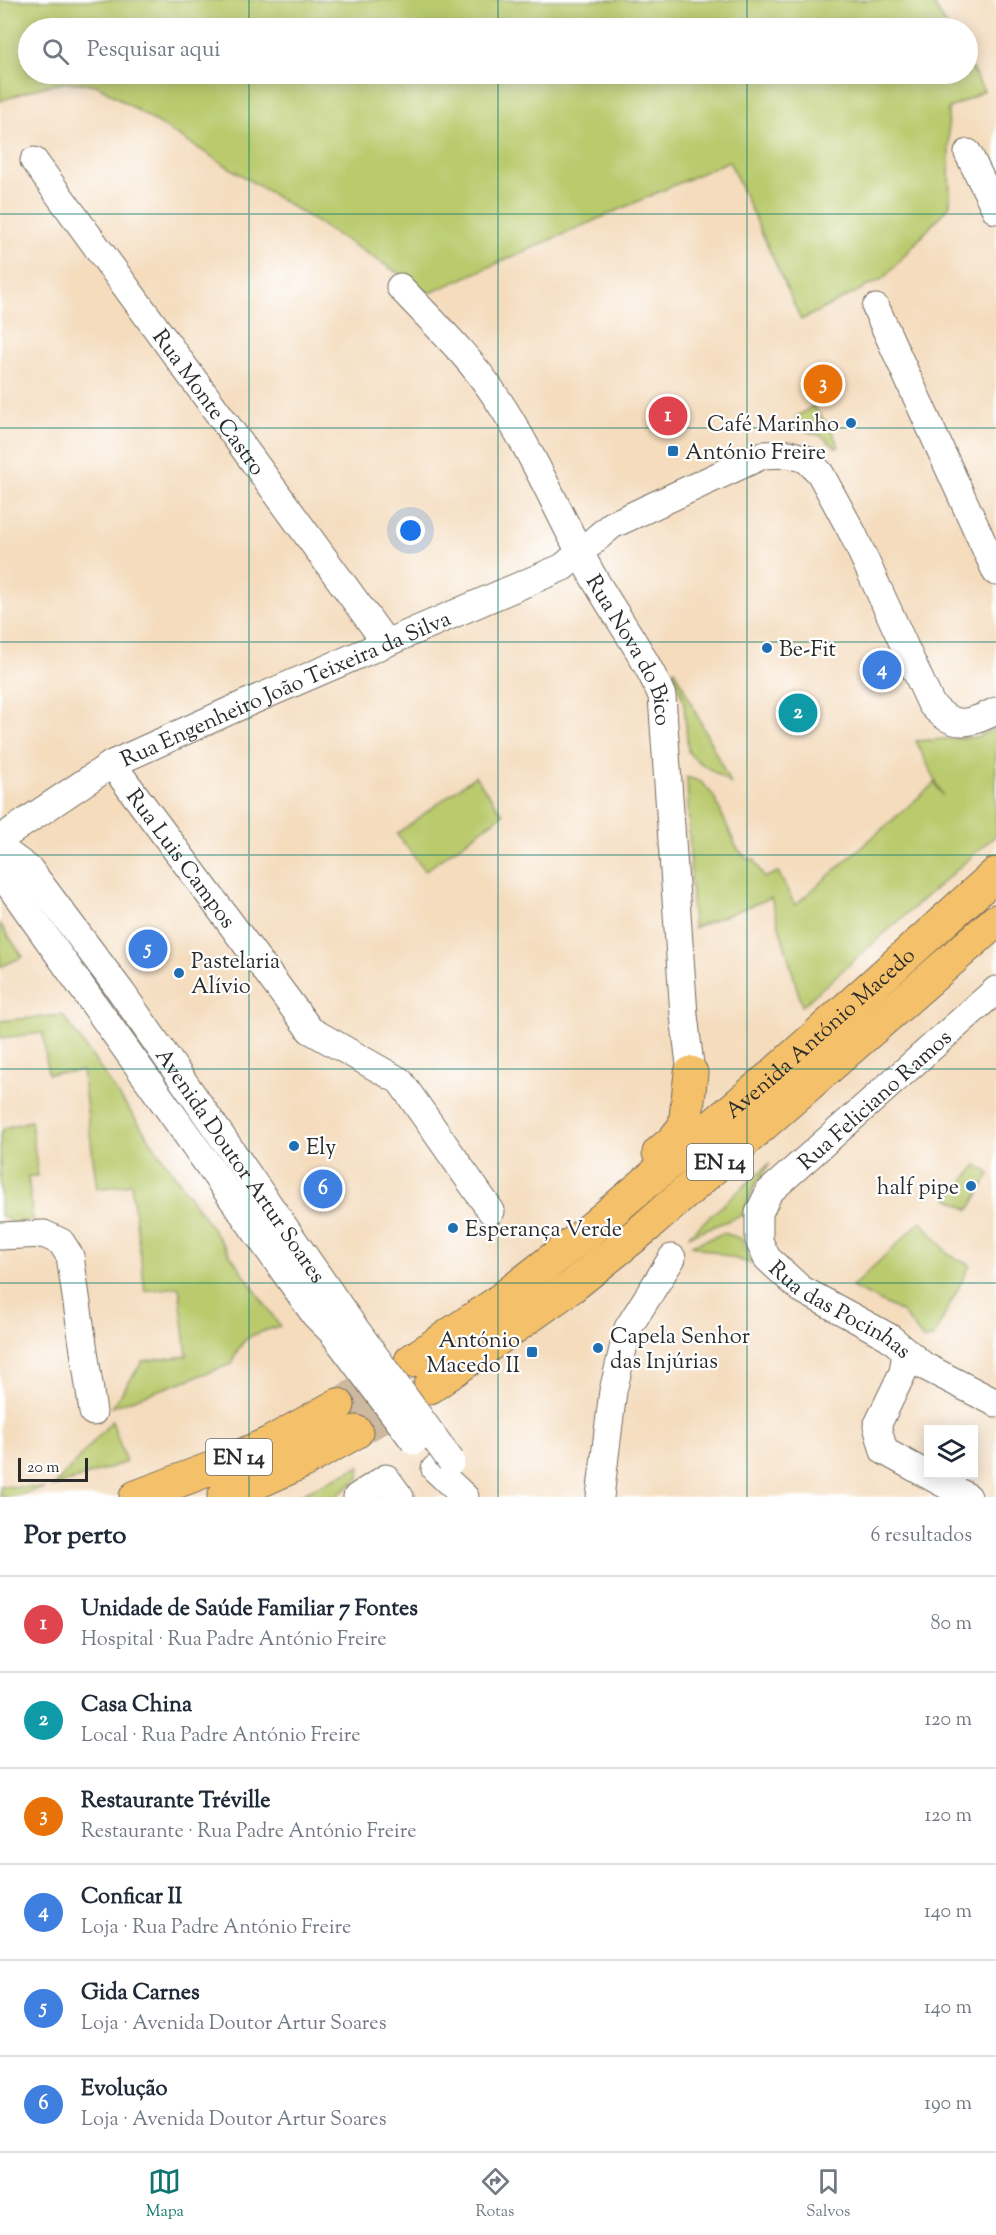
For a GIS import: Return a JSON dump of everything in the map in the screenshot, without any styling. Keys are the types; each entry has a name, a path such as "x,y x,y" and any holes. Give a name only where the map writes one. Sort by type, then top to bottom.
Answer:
{"highway":[{"name":"Avenida António Macedo","path":"411,1361 494,1305 592,1227 774,1074 996,874"},
{"name":"Avenida António Macedo","path":"430,1387 570,1287 647,1226 996,921"},
{"path":"691,1073 698,1085 713,1095 732,1094 774,1074"},
{"path":"592,1227 619,1188 673,1141 685,1126 691,1073"},
{"name":"EN 14","path":"136,1497 218,1466 270,1443 338,1405"},
{"name":"EN 14","path":"224,1497 302,1462 356,1432"}],"street":[{"path":"968,153 996,210"},
{"name":"Rua Monte Castro","path":"33,161 386,643"},
{"name":"Rua Nova do Bico","path":"399,287 474,366 496,397 513,424 580,553 654,677 662,696 684,1015 691,1073"},
{"path":"876,308 996,572"},
{"name":"Rua Engenheiro João Teixeira da Silva","path":"0,839 112,765 247,703 563,567 612,525 764,455 789,454 806,459 820,473 852,534 931,704 943,718 966,724 996,711"},
{"name":"Rua Luis Campos","path":"112,765 310,1030 400,1081 491,1211"},
{"name":"Avenida Doutor Artur Soares","path":"0,848 30,870 122,993 340,1326 466,1497"},
{"name":"Avenida Doutor Artur Soares","path":"0,862 7,882 315,1315 340,1326"},
{"name":"Rua Feliciano Ramos","path":"759,1213 769,1192 996,990"},
{"name":"Rua das Pocinhas","path":"759,1213 759,1241 767,1258 801,1289 889,1337 906,1352 903,1372 877,1426 884,1451 964,1496"},
{"path":"0,1236 44,1234 60,1242 70,1256 93,1412"},
{"path":"600,1497 613,1391 628,1328 672,1258"},
{"path":"906,1352 924,1366 996,1403"},
{"path":"357,1497 386,1478 400,1497"}],"green space":[{"path":"0,0 931,0 942,18 18,18 18,84 59,84 0,101"},
{"path":"978,80 984,91 948,109 950,205 884,278 801,320 729,161 430,293 97,85 90,84 978,84"},
{"path":"813,406 831,429 839,447 837,448 821,436 803,430 796,417"},
{"path":"673,670 731,784 696,760 688,751 684,703"},
{"path":"996,728 996,835 802,1006 771,898 693,928 687,777 701,782 713,795 737,848 747,859 754,859 764,878 778,872 795,905 935,783 943,796 916,741 976,737"},
{"path":"475,776 503,814 425,871 397,834"},
{"path":"0,924 23,957 0,967"},
{"path":"63,1015 280,1326 249,1337 240,1347 232,1364 112,1407 143,1361 187,1356 179,1287 145,1291 131,1184 97,1189 82,1071 48,1074 43,1033 0,1038 0,1021"},
{"path":"31,1121 38,1176 28,1176 33,1221 12,1223 0,1214 0,1134 4,1128"},
{"path":"770,1163 753,1189 743,1215 688,1236"},
{"name":"half pipe","path":"977,1165 990,1174 969,1210 948,1198"},
{"path":"921,1221 949,1255 970,1265 933,1338 923,1339 902,1312 852,1287"},
{"path":"724,1233 742,1239 752,1264 692,1245"},
{"path":"112,1421 126,1462 53,1487"},
{"path":"360,1466 359,1478 335,1497 295,1497"},
{"path":"0,1486 45,1488 10,1497 0,1497"}],"tunnel":[{"path":"338,1405 399,1368"},
{"path":"356,1432 418,1395"}],"place":[{"name":"Restaurante Tréville","path":"823,384"},
{"name":"Unidade de Saúde Familiar 7 Fontes","path":"668,416"},
{"name":"Café Marinho","path":"851,423"},
{"name":"António Freire","path":"673,451"},
{"name":"Be-Fit","path":"767,648"},
{"name":"Conficar II","path":"882,670"},
{"name":"Casa China","path":"798,713"},
{"name":"Gida Carnes","path":"148,949"},
{"name":"Pastelaria Alívio","path":"179,973"},
{"name":"Ely","path":"294,1146"},
{"name":"half pipe","path":"971,1186"},
{"name":"Evolução","path":"323,1189"},
{"name":"Esperança Verde","path":"453,1228"},
{"name":"Capela Senhor das Injúrias","path":"598,1348"},
{"name":"António Macedo II","path":"532,1352"}]}
